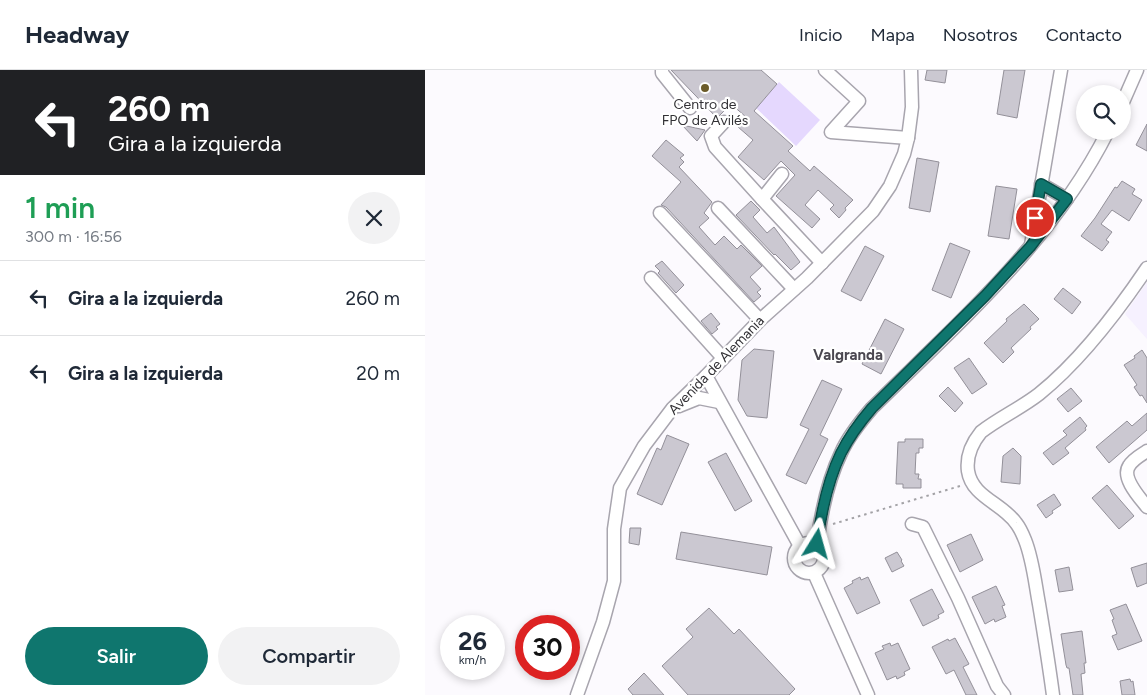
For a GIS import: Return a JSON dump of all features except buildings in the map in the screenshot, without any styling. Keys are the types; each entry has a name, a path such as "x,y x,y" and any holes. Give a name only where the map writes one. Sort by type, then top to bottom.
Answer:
{"street":[{"path":"662,70 662,73 690,108"},
{"path":"825,70 859,101 831,132 908,138"},
{"name":"Avenida de Alemania","path":"577,695 603,622 614,582 614,529 620,488 644,446 672,409 760,320 822,263 873,211 890,186 905,154 912,108 911,70"},
{"path":"1030,247 1061,70"},
{"path":"1130,85 1137,70"},
{"path":"724,122 711,136 715,147 822,263"},
{"path":"817,544 820,522 832,476 841,453 856,428 872,408 985,296 1030,247 1067,199 1103,140"},
{"path":"762,199 782,174"},
{"path":"1041,184 1067,199"},
{"path":"718,208 795,289"},
{"path":"660,213 760,320"},
{"path":"1053,695 1033,570 1025,540 1016,523 980,494 972,482 968,470 969,453 975,440 989,426 1037,396 1059,377 1093,339 1147,268"},
{"path":"651,278 723,358"},
{"path":"706,376 800,546"},
{"path":"672,409 699,398 719,402"},
{"path":"1147,451 1132,461 1127,467 1127,474 1131,483 1147,507"},
{"path":"913,524 923,527 958,598 997,686 1004,695"},
{"path":"809,543 817,544 823,550 825,562 820,570 806,574 797,568 794,562 794,555 800,546 809,543"},
{"path":"814,573 868,695"}],"path":[{"path":"820,522 830,525 972,482"}],"shaded area":[{"path":"779,82 820,120 796,146 756,108"},
{"path":"1147,282 1147,339 1125,314"}],"place":[{"name":"Centro de FPO de Avilés","path":"705,88"}],"district":[{"name":"Valgranda","path":"848,355"}],"route":[{"path":"817,544 829,483 841,453 856,428 872,408 1008,272 1067,199 1041,184 1035,218"}]}
